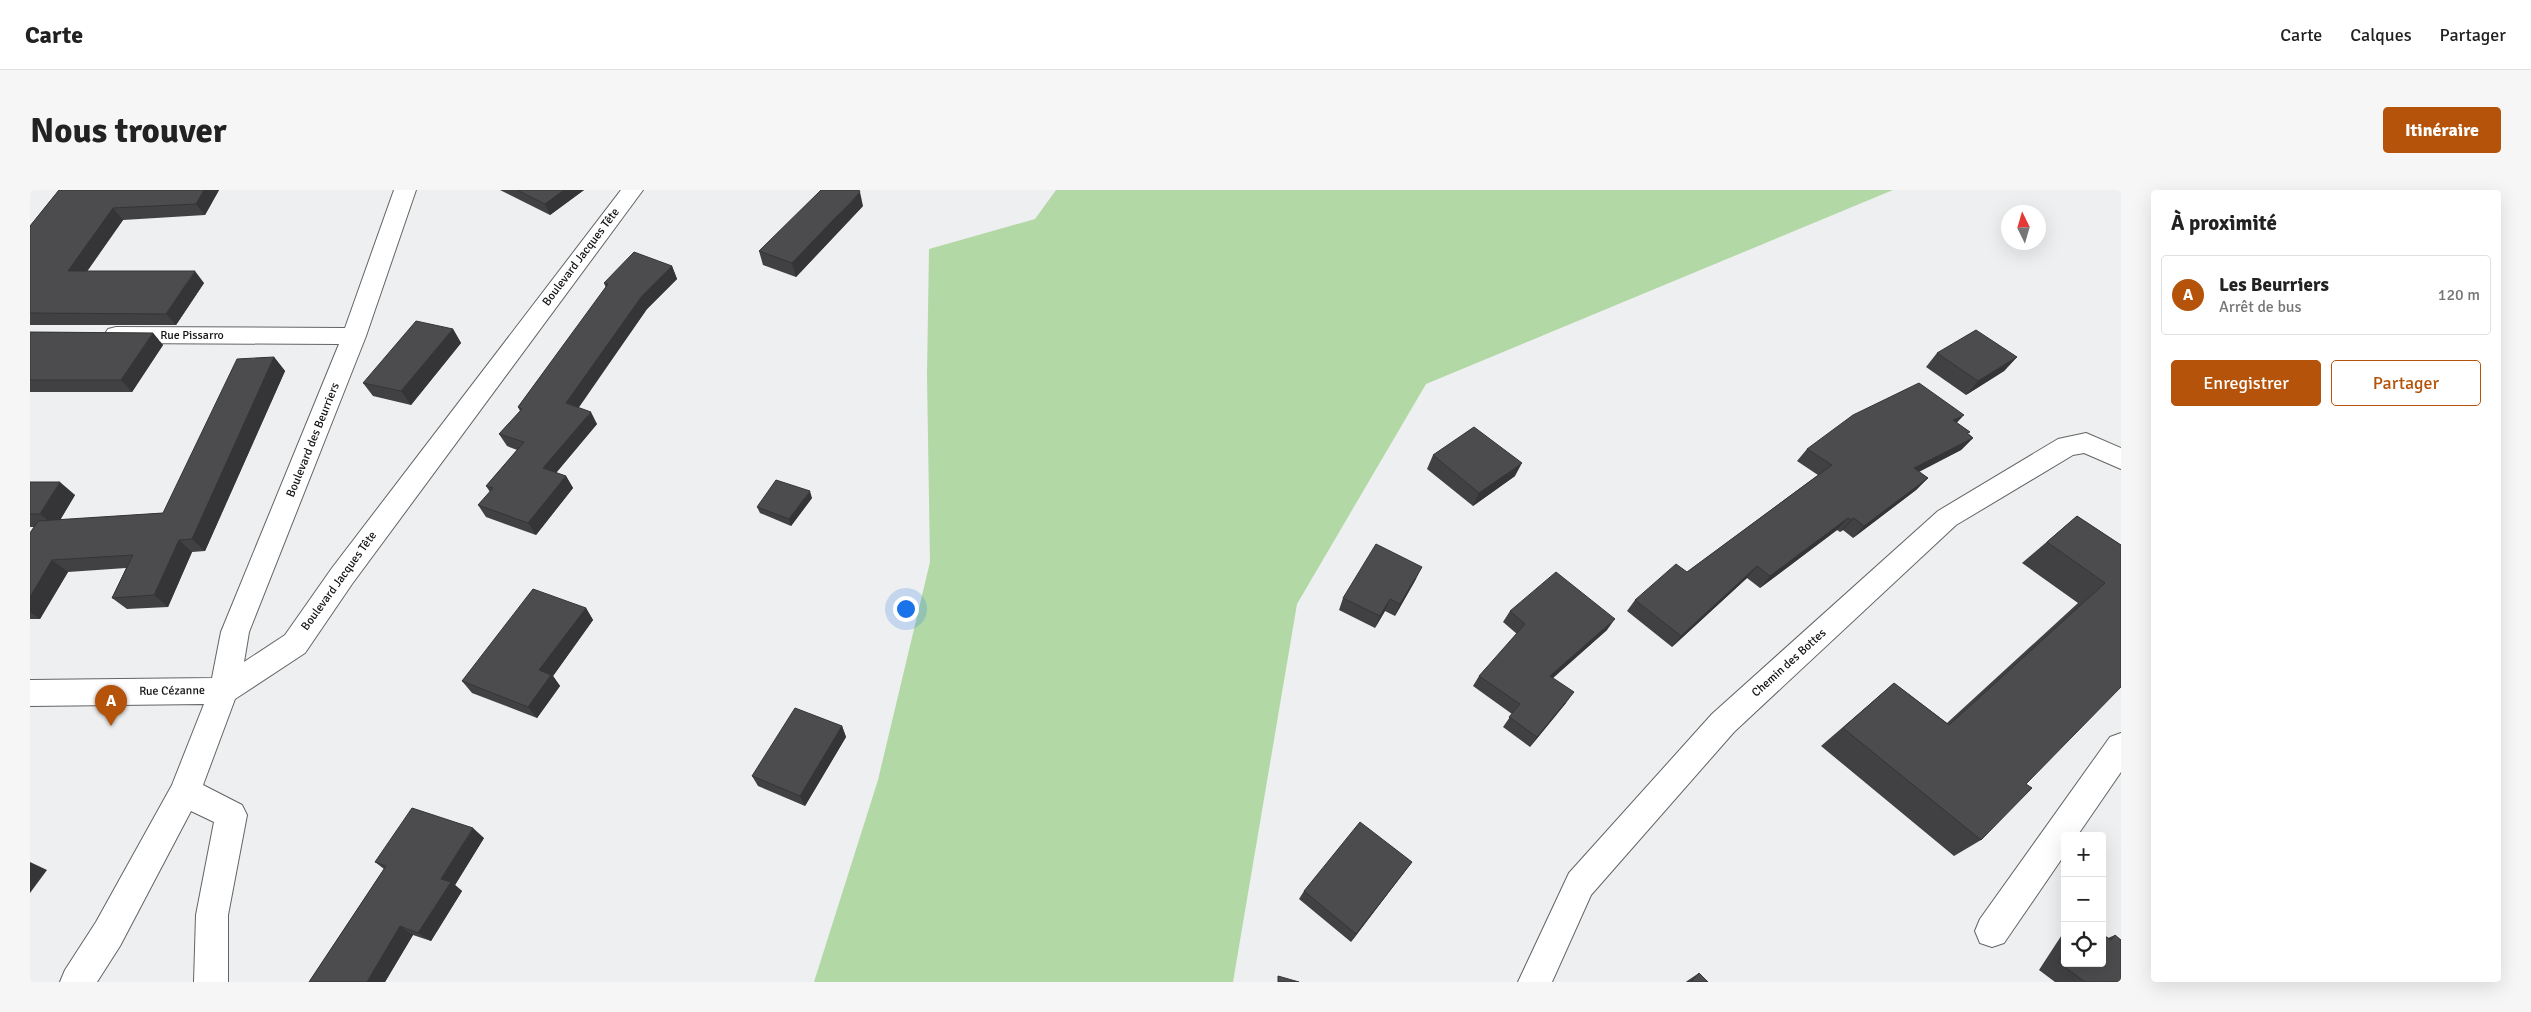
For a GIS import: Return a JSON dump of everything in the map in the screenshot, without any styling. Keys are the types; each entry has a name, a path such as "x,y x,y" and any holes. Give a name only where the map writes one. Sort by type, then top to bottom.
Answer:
{"street":[{"name":"Boulevard des Beurriers","path":"224,690 236,632 354,336 405,190"},
{"name":"Boulevard Jacques Tête","path":"224,690 295,644 342,576 632,190"},
{"name":"Rue Pissarro","path":"99,334 354,336"},
{"name":"Chemin des Bottes","path":"1535,982 1580,884 1716,730 1947,518 2067,446 2086,443 2121,459"},
{"name":"Rue Cézanne","path":"30,694 224,690"},
{"path":"77,982 108,934 185,792 224,690"},
{"path":"1992,931 2121,747"},
{"path":"185,792 231,815 212,916 211,982"}],"green space":[{"path":"1056,190 1893,190 1426,384 1297,604 1233,982 814,982 878,780 930,562 927,375 929,249 1035,219"}],"building":[{"path":"59,190 204,190 196,204 113,208 68,271 195,271 166,314 30,313 30,226"},
{"path":"517,190 564,190 545,204"},
{"path":"821,190 859,190 860,192 792,263 759,251"},
{"path":"634,252 672,266 642,296 566,403 591,412 543,468 566,476 528,523 478,505 493,488 486,486 524,442 499,434 522,409 518,407 608,284 604,283"},
{"path":"416,321 453,329 401,391 363,383"},
{"path":"1976,330 2017,357 1978,381 1937,353"},
{"path":"30,332 153,333 121,380 30,380"},
{"path":"274,357 192,539 179,540 154,595 112,598 133,555 52,560 30,597 30,533 38,521 163,513 237,359"},
{"path":"1919,383 1964,415 1953,420 1970,432 1967,433 1973,438 1914,468 1928,478 1864,526 1854,518 1851,520 1848,518 1770,576 1757,566 1681,636 1635,600 1676,564 1687,572 1832,465 1807,449 1853,415"},
{"path":"1474,427 1522,463 1479,493 1433,455"},
{"path":"776,480 810,491 789,519 757,507"},
{"path":"30,482 60,482 40,514 30,514"},
{"path":"2077,516 2121,545 2121,687 2026,784 2032,788 1981,840 1843,728 1894,683 1949,725 2105,583 2047,542"},
{"path":"1376,544 1422,567 1400,604 1390,599 1380,616 1343,598"},
{"path":"1556,572 1615,619 1550,676 1574,692 1537,737 1509,717 1520,704 1479,676 1525,624 1510,611"},
{"path":"533,589 586,608 539,670 551,675 528,707 462,681"},
{"path":"795,708 842,726 800,796 752,776"},
{"path":"412,808 473,828 441,879 451,882 418,933 400,926 367,982 309,982 386,866 375,862"},
{"path":"1360,822 1412,862 1356,934 1304,891"},
{"path":"2115,935 2121,940 2121,982 2085,982 2065,967 2106,967 2106,937 2111,940"},
{"path":"1699,973 1708,982 1691,982"},
{"path":"1278,976 1299,982 1278,982"}],"place":[{"name":"Les Beurriers","path":"111,726"}]}
